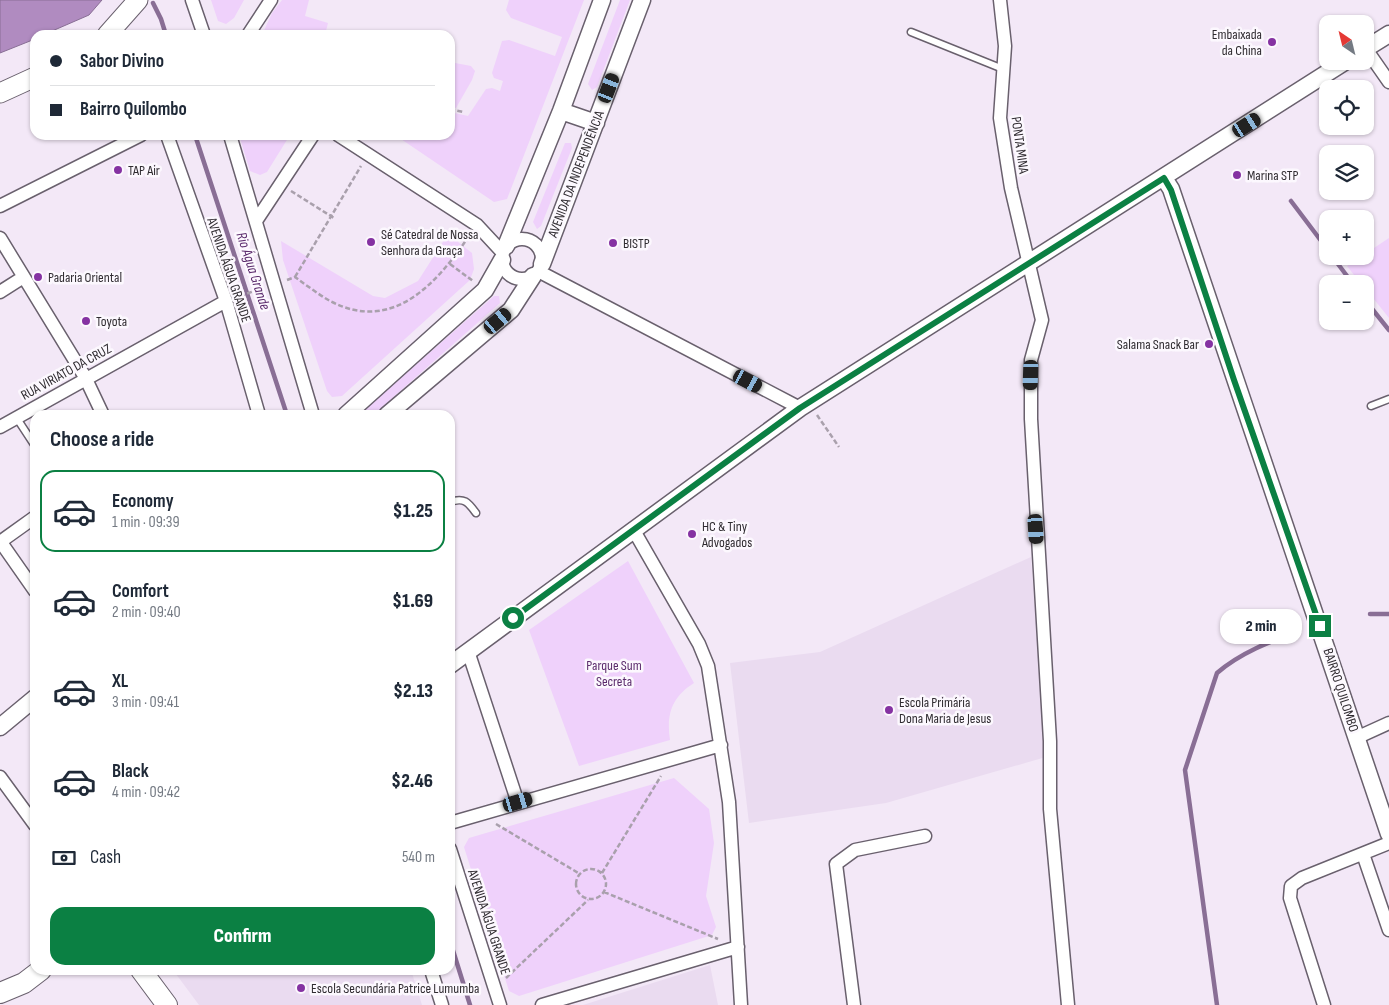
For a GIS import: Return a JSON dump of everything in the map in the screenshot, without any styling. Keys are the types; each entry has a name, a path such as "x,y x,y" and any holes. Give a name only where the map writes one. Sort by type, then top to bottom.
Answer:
{"main road":[{"path":"112,30 133,7"},
{"path":"0,93 30,79"},
{"path":"0,992 24,983 34,975"},
{"path":"145,975 167,1005"}],"street":[{"path":"192,0 202,30"},
{"path":"251,30 271,0"},
{"path":"352,410 485,290 504,253 561,111 602,0"},
{"name":"AVENIDA DA INDEPENDÊNCIA","path":"393,410 512,310 538,270 642,0"},
{"name":"PONTA MINA","path":"1000,0 1005,46 1000,118 1011,188 1027,263 1042,320 1031,360 1031,428 1050,741 1050,809 1068,1005"},
{"path":"1374,44 1389,34"},
{"path":"1374,60 1389,82"},
{"path":"455,661 634,528 805,406 1332,70"},
{"path":"561,111 596,123"},
{"path":"0,206 131,140"},
{"name":"AVENIDA ÁGUA GRANDE","path":"169,140 226,301 258,410"},
{"path":"232,140 312,410"},
{"path":"256,221 310,140"},
{"path":"347,140 477,225 504,253 507,272 513,277 520,279 538,270"},
{"name":"BAIRRO QUILOMBO","path":"1164,178 1171,190 1389,834"},
{"path":"0,238 22,278 85,377 101,410"},
{"path":"504,253 518,239 532,240 541,250 538,270"},
{"path":"538,270 805,406"},
{"path":"0,292 22,278"},
{"name":"RUA VIRIATO DA CRUZ","path":"0,426 85,377 226,301"},
{"path":"30,521 0,542 30,584"},
{"path":"634,528 704,655 708,666 729,802 741,1005"},
{"path":"468,651 518,802"},
{"path":"0,726 30,702"},
{"path":"1356,738 1389,723"},
{"path":"455,821 721,745"},
{"path":"0,776 30,818"},
{"path":"854,1005 836,864 855,850 925,836"},
{"path":"1324,1005 1290,892 1292,886 1302,878 1389,843"},
{"path":"1363,854 1389,930"},
{"name":"AVENIDA ÁGUA GRANDE","path":"455,865 500,1005"},
{"path":"542,1005 738,947"},
{"path":"433,975 442,1005"},
{"path":"0,999 2,1005"}],"lane":[{"path":"911,32 1003,69"},
{"path":"1371,406 1389,399"},
{"path":"16,417 30,438"},
{"path":"455,500 460,498 465,500 476,513"}],"path":[{"path":"455,110 463,112"},
{"path":"226,301 295,277 330,215 368,154"},
{"path":"281,185 334,218"},
{"path":"295,277 330,301 347,308 376,310 392,308 405,303 434,282 450,264 477,225"},
{"path":"450,264 485,290"},
{"path":"805,406 839,447"},
{"path":"602,873 672,759"},
{"path":"479,814 580,874"},
{"path":"495,989 588,900 601,897 607,886 602,873 593,868 580,874 575,883 579,894 588,900"},
{"path":"604,892 738,947"}],"shaded area":[{"path":"0,0 102,0 89,15 54,30 30,30 30,41 0,53"},
{"name":"Escola Primária Dona Maria de Jesus","path":"1031,557 1046,757 886,803 749,823 730,663 820,652"},
{"path":"710,965 718,1005 583,1005"},
{"name":"Escola Secundária Patrice Lumumba","path":"177,975 413,975 422,1005 199,1005"}],"green space":[{"path":"211,0 244,0 234,18 226,24 218,21"},
{"path":"282,0 309,0 305,16 328,23 326,30 264,30 272,13"},
{"path":"509,0 584,0 507,199 494,202 402,140 455,140 455,113 468,116 486,89 492,88 500,91 503,81 494,78 492,73 502,41 509,40 555,56 562,37 511,18 506,10"},
{"path":"620,0 630,0 597,87 592,90 588,84"},
{"path":"455,63 471,66 475,71 456,108"},
{"path":"241,140 287,140 267,172 260,175 250,171"},
{"path":"565,143 571,143 572,148 541,226 537,229 533,222"},
{"path":"448,234 472,253 474,269 470,280 342,396 332,397 327,391 283,260 281,241 373,296 385,298 418,281"},
{"path":"1389,238 1389,318 1374,299 1374,275 1354,275 1347,266 1374,265 1374,248"},
{"path":"494,296 499,296 500,303 379,410 365,410"},
{"name":"Parque Sum Secreta","path":"628,561 694,683 680,694 672,707 669,722 670,740 579,766 529,630"},
{"path":"674,778 709,809 714,843 706,896 716,927 712,935 519,996 509,991 464,847 469,838"}],"waterway":[{"name":"Rio Água Grande","path":"153,3 164,30"},
{"name":"Rio Água Grande","path":"197,140 285,410"},
{"path":"1291,201 1319,238"},
{"path":"1339,265 1346,275"},
{"path":"1374,311 1389,330"},
{"path":"1370,614 1389,614"},
{"path":"1217,1005 1185,770 1217,673 1236,659 1267,643 1299,631"},
{"name":"Rio Água Grande","path":"455,957 470,1005"}],"place":[{"name":"Embaixada da China","path":"1272,42"},
{"name":"TAP Air","path":"118,170"},
{"name":"Marina STP","path":"1237,175"},
{"name":"Sé Catedral de Nossa Senhora da Graça","path":"371,242"},
{"name":"BISTP","path":"613,243"},
{"name":"Padaria Oriental","path":"38,277"},
{"name":"Toyota","path":"86,321"},
{"name":"Salama Snack Bar","path":"1209,344"},
{"name":"HC & Tiny Advogados","path":"692,534"},
{"name":"Escola Primária Dona Maria de Jesus","path":"889,710"},
{"name":"Escola Secundária Patrice Lumumba","path":"301,988"}],"route":[{"path":"513,618 800,408 1164,178 1171,190 1234,380 1320,626"}]}
